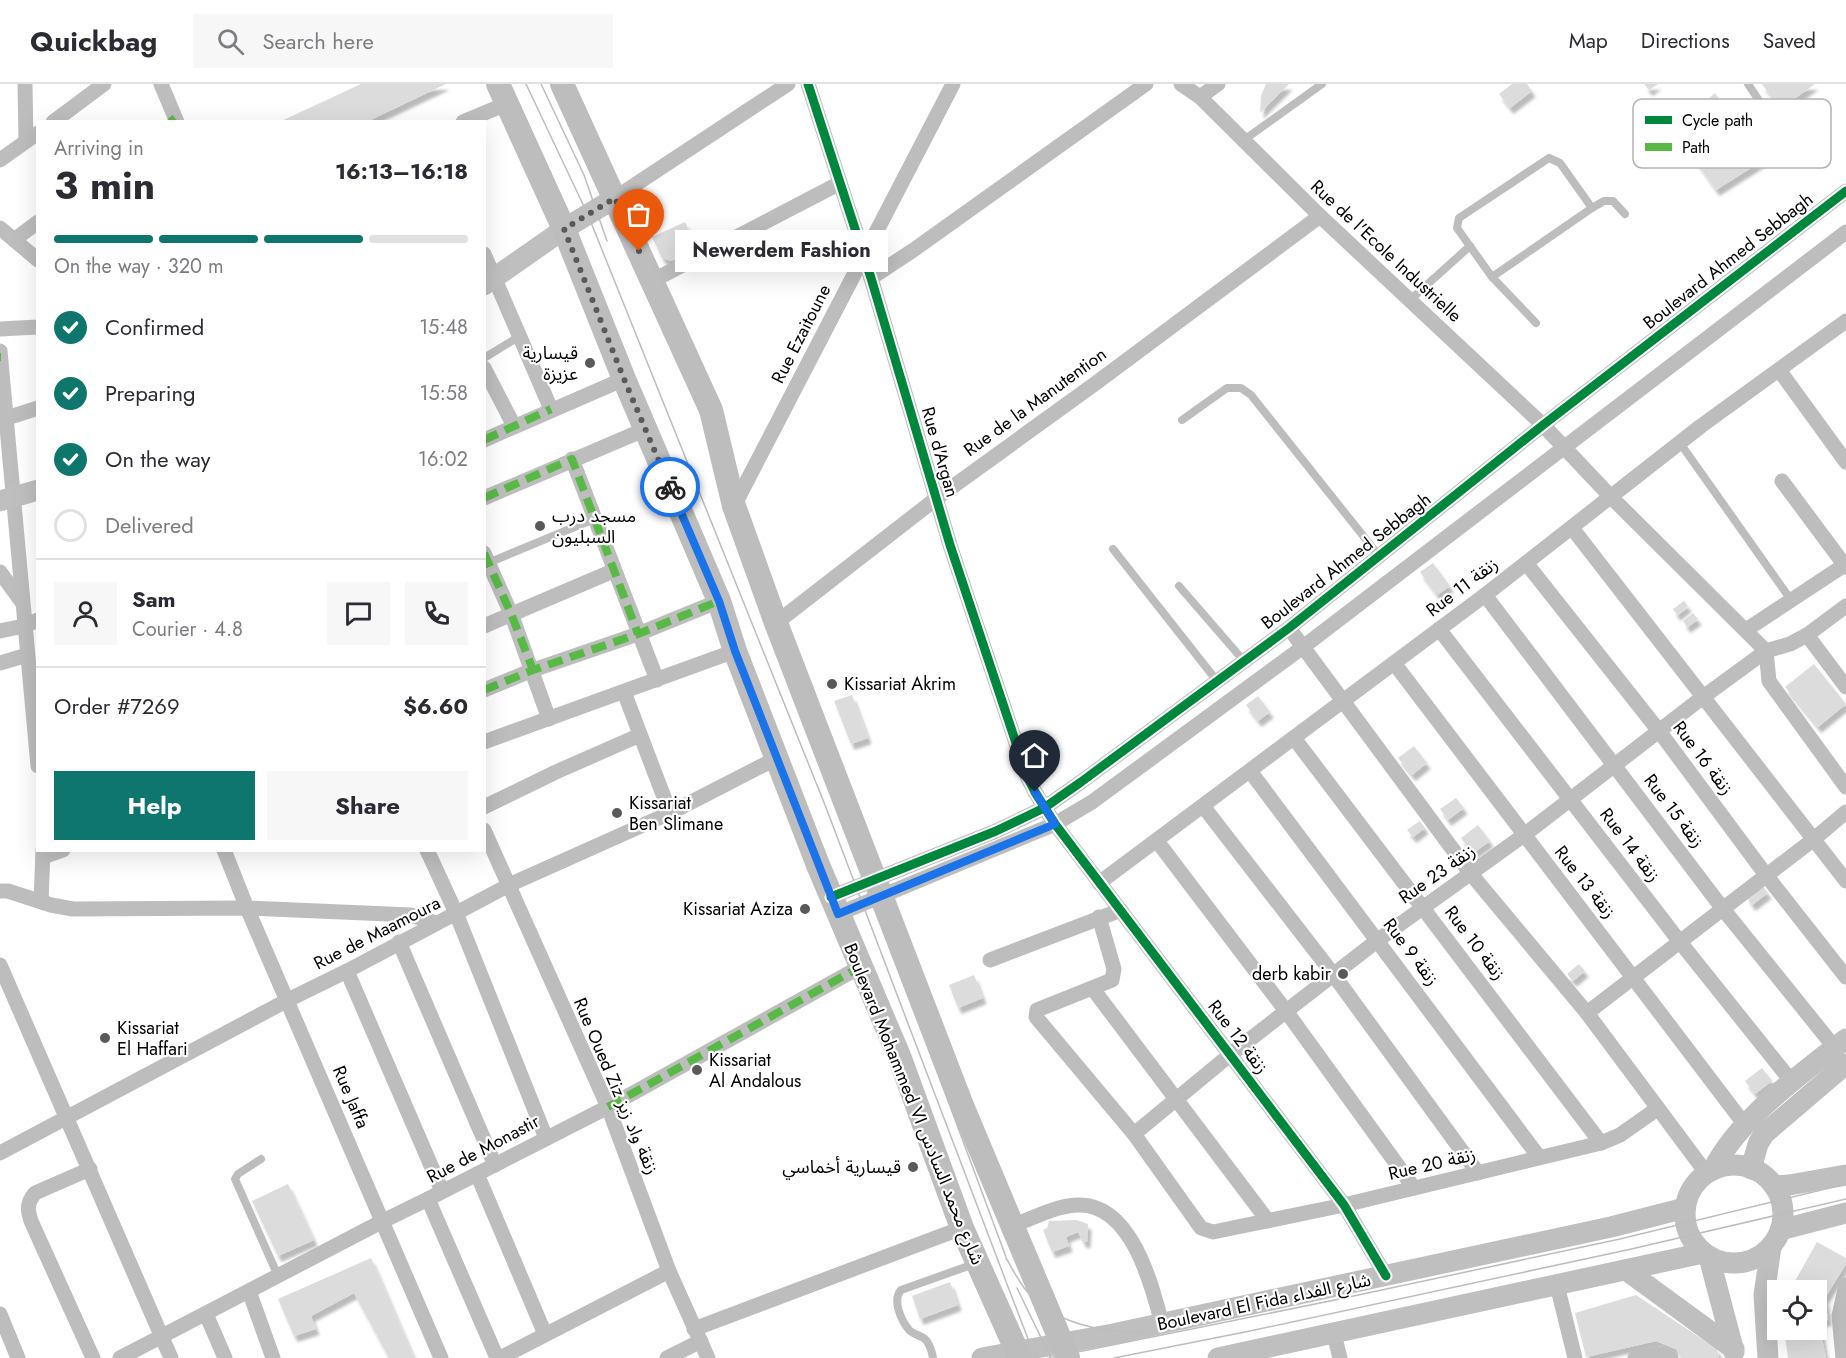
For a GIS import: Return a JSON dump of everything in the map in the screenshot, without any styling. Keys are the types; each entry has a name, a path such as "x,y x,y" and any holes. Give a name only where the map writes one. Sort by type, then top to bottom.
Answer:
{"main road":[{"path":"562,84 711,410 734,506 776,623 963,1108 1065,1351"},
{"name":"Boulevard Mohammed VI شارع محمد السادس","path":"502,94 564,229 624,379 719,601 735,651 834,906 899,1056 977,1263 1019,1355"},
{"path":"490,281 564,229 615,198"},
{"path":"6,499 36,491"},
{"path":"1735,1354 1706,1255 1690,1236 1685,1208 1693,1189 1710,1172 1722,1152 1745,1125 1792,1082 1842,1050"},
{"path":"1751,1169 1758,1144 1764,1134 1842,1050"},
{"path":"1710,1172 1732,1166 1751,1169 1760,1173 1774,1186 1780,1199 1783,1213 1764,1295 1768,1358"},
{"path":"1774,1186 1846,1175"},
{"name":"Boulevard El Fida شارع الفداء","path":"982,1358 1065,1351 1162,1324 1611,1227 1685,1208"},
{"path":"1218,1358 1626,1270 1706,1255 1722,1262 1748,1261 1760,1256 1776,1238 1846,1213"},
{"path":"1626,1270 1735,1354"}],"street":[{"path":"0,160 32,137 25,84"},
{"path":"56,120 104,84"},
{"path":"161,84 174,120"},
{"path":"615,198 788,84"},
{"name":"Rue d'Argan","path":"808,84 864,255 953,556 1027,776 1055,824"},
{"name":"Rue Ezaitoune","path":"734,506 953,84"},
{"path":"871,278 1146,84"},
{"name":"Rue de l'Ecole Industrielle","path":"1181,84 1200,97 1320,216 1543,425 1611,497 1766,651"},
{"path":"1200,97 1218,84"},
{"path":"467,120 502,94"},
{"path":"652,281 840,183"},
{"name":"Boulevard Ahmed Sebbagh","path":"879,889 962,845 1044,808 1120,754 1289,628 1543,425 1846,191"},
{"name":"Rue de la Manutention","path":"776,623 937,498 1320,216"},
{"path":"14,240 36,224"},
{"path":"0,228 36,258"},
{"name":"Boulevard Ahmed Sebbagh","path":"834,906 879,889 969,861 1055,824 1092,801 1303,647 1846,232"},
{"path":"486,263 490,281 520,336 551,410"},
{"name":"Rue 11 زنقة","path":"1099,883 1485,596 1680,443 1846,321"},
{"path":"0,329 36,327"},
{"path":"0,351 6,499 22,602"},
{"path":"1779,370 1846,462"},
{"path":"486,372 514,426"},
{"path":"486,439 624,379"},
{"path":"4,410 36,408"},
{"path":"486,497 646,429"},
{"path":"572,459 657,680"},
{"path":"1746,630 1846,565 1782,481"},
{"path":"1572,528 1846,881"},
{"path":"1380,557 1394,576"},
{"path":"486,560 512,616 549,719"},
{"name":"Rue 16 زنقة","path":"1526,563 1659,731 1766,875 1846,977"},
{"path":"486,625 614,570"},
{"path":"0,572 22,602 31,623 27,655 34,696 36,739"},
{"name":"Rue 15 زنقة","path":"1485,596 1723,909 1842,1050"},
{"path":"486,689 533,670 638,634 719,601"},
{"name":"Rue 23 زنقة","path":"1134,1134 1333,974 1524,835 1703,697 1766,651 1790,644 1806,635 1846,606"},
{"path":"0,631 31,623"},
{"path":"1289,628 1471,874 1587,1013 1657,1109 1710,1172"},
{"name":"Rue 14 زنقة","path":"1439,629 1680,942 1792,1082"},
{"path":"1806,635 1846,687"},
{"path":"486,741 735,651"},
{"path":"1766,651 1769,681 1846,787"},
{"path":"0,663 27,655"},
{"path":"1244,661 1258,680"},
{"name":"Rue 13 زنقة","path":"1394,663 1745,1125"},
{"path":"624,692 670,813"},
{"path":"486,806 640,735"},
{"name":"Rue 10 زنقة","path":"1294,738 1601,1143"},
{"name":"Rue de Maamoura","path":"0,1154 509,885 670,813 777,758"},
{"name":"Rue 9 زنقة","path":"1250,771 1539,1157"},
{"path":"1203,806 1333,974 1478,1173"},
{"path":"1587,1013 1846,812"},
{"name":"Rue 12 زنقة","path":"1055,824 1344,1205 1386,1276"},
{"name":"Rue Oued Ziz زنقة واد زيز","path":"486,834 608,1107 669,1271 708,1358"},
{"path":"1157,841 1286,1011 1414,1188"},
{"path":"962,845 969,861"},
{"name":"Rue Jaffa","path":"225,852 441,1358"},
{"path":"428,852 456,913 546,1138"},
{"path":"41,902 43,854"},
{"path":"0,891 8,891 61,908 73,909 247,908 411,915 436,923"},
{"path":"990,960 1121,910"},
{"path":"1099,917 1114,969 1112,980 1037,1010 1036,1017 1134,1134"},
{"path":"399,942 495,1165"},
{"path":"0,965 6,996 90,1169 171,1358"},
{"name":"Rue de Monastir","path":"120,1358 608,1107 860,967"},
{"path":"347,971 442,1191"},
{"path":"1093,989 1268,1221"},
{"name":"Rue 20 زنقة","path":"1134,1134 1201,1228 1213,1232 1344,1205 1601,1143 1620,1135 1657,1109"},
{"path":"90,1169 35,1193 29,1199 27,1207 31,1221 93,1358"},
{"path":"477,1174 545,1334"},
{"path":"428,1199 498,1358 669,1271"},
{"path":"1012,1226 1068,1206 1084,1205 1102,1211 1125,1233 1140,1255 1162,1324"},
{"path":"666,1358 698,1335 963,1228"},
{"path":"1557,1285 1575,1358"},
{"path":"1843,1358 1842,1316 1846,1285"},
{"path":"249,1291 273,1358"},
{"path":"0,1314 18,1358"},
{"path":"206,1314 225,1358"},
{"path":"1334,1334 1340,1358"},
{"path":"1635,1358 1656,1353 1665,1354 1671,1358"}],"lane":[{"path":"1244,140 1322,84"},
{"path":"1748,84 1758,99"},
{"path":"1536,323 1492,276 1470,246 1458,228 1459,218 1550,158 1560,163 1592,208"},
{"path":"1492,276 1604,201 1613,201 1625,214"},
{"path":"1410,300 1470,246"},
{"path":"486,357 520,336"},
{"path":"1182,420 1227,388 1241,388 1251,395 1380,557"},
{"path":"1680,443 1791,600"},
{"path":"486,560 594,519"},
{"path":"1113,549 1217,681"},
{"path":"1179,586 1244,661"},
{"path":"261,1159 237,1174 235,1179 278,1276"},
{"path":"933,1358 926,1340 911,1332 907,1327 896,1302 897,1295 901,1290 977,1263"}],"building":[{"path":"361,84 446,84 370,120 283,120"},
{"path":"1266,84 1289,84 1260,113 1261,96"},
{"path":"1512,84 1527,84 1532,91 1510,108 1499,94"},
{"path":"1644,84 1658,84 1649,90"},
{"path":"1762,84 1815,84 1794,99 1773,99"},
{"path":"1715,93 1719,99 1708,99"},
{"path":"1701,168 1751,168 1716,190"},
{"path":"685,222 697,248 671,261 662,258 652,237"},
{"path":"1433,563 1450,586 1437,595 1420,572"},
{"path":"1684,601 1688,606 1677,615 1673,609"},
{"path":"1693,613 1698,619 1687,627 1683,621"},
{"path":"1814,664 1846,704 1818,727 1785,687"},
{"path":"852,695 868,738 851,744 834,701"},
{"path":"1258,696 1270,712 1258,721 1246,705"},
{"path":"1414,746 1427,763 1412,775 1398,758"},
{"path":"1456,798 1464,808 1448,820 1440,809"},
{"path":"1420,821 1425,828 1413,837 1407,830"},
{"path":"1478,825 1490,841 1472,854 1461,838"},
{"path":"1761,884 1768,893 1752,905 1746,896"},
{"path":"1579,964 1585,971 1573,981 1567,974"},
{"path":"974,975 983,998 958,1008 949,985"},
{"path":"1762,1068 1772,1081 1755,1094 1745,1081"},
{"path":"288,1184 314,1240 278,1256 252,1201"},
{"path":"1077,1220 1088,1224 1087,1242 1083,1242 1078,1232 1066,1237 1069,1246 1052,1252 1043,1230 1047,1228 1049,1221"},
{"path":"1817,1242 1846,1258 1846,1264 1827,1295 1827,1280 1796,1280"},
{"path":"371,1258 414,1358 389,1358 354,1293 311,1316 316,1329 294,1336 278,1299"},
{"path":"950,1282 958,1305 920,1319 912,1296"},
{"path":"1636,1295 1717,1349 1719,1358 1682,1358 1676,1349 1656,1341 1586,1357 1575,1313"},
{"path":"1786,1340 1822,1340 1826,1358 1788,1358"}],"tram line":[{"path":"526,84 588,215 825,805 1010,1292 1032,1349 1038,1358"},
{"path":"541,84 584,175 607,241"},
{"path":"835,805 874,901 1006,1257"},
{"path":"1048,1358 1620,1239 1846,1184"},
{"path":"1114,1358 1627,1250 1846,1199"},
{"path":"1006,1258 1025,1289 1050,1311 1096,1328 1144,1332"},
{"path":"1017,1288 1051,1358"}],"marked path":[{"path":"486,439 551,409"},
{"path":"486,497 572,459 638,634"},
{"path":"486,558 533,670"},
{"path":"486,689 533,670 638,634 719,601"},
{"path":"608,1107 860,967"}],"cycle path":[{"path":"808,84 871,278 950,545 1027,776 1055,824 1344,1205 1386,1276"},
{"path":"831,897 996,831 1044,808 1289,628 1543,425 1846,191"}],"way so far":[{"path":"639,251 615,198 564,229 670,487"}],"place":[{"name":"Newerdem Fashion","path":"639,251"},
{"name":"قيسارية عزيزة","path":"590,363"},
{"name":"مسجد درب السبليون","path":"540,526"},
{"name":"Kissariat Akrim","path":"832,684"},
{"name":"Kissariat Ben Slimane","path":"617,813"},
{"name":"Kissariat Aziza","path":"805,909"},
{"name":"derb kabir","path":"1343,974"},
{"name":"Kissariat El Haffari","path":"105,1038"},
{"name":"Kissariat Al Andalous","path":"697,1070"},
{"name":"قيسارية أخماسي","path":"913,1167"}],"route":[{"path":"670,487 719,601 735,651 838,914 1055,824 1035,792"}]}
